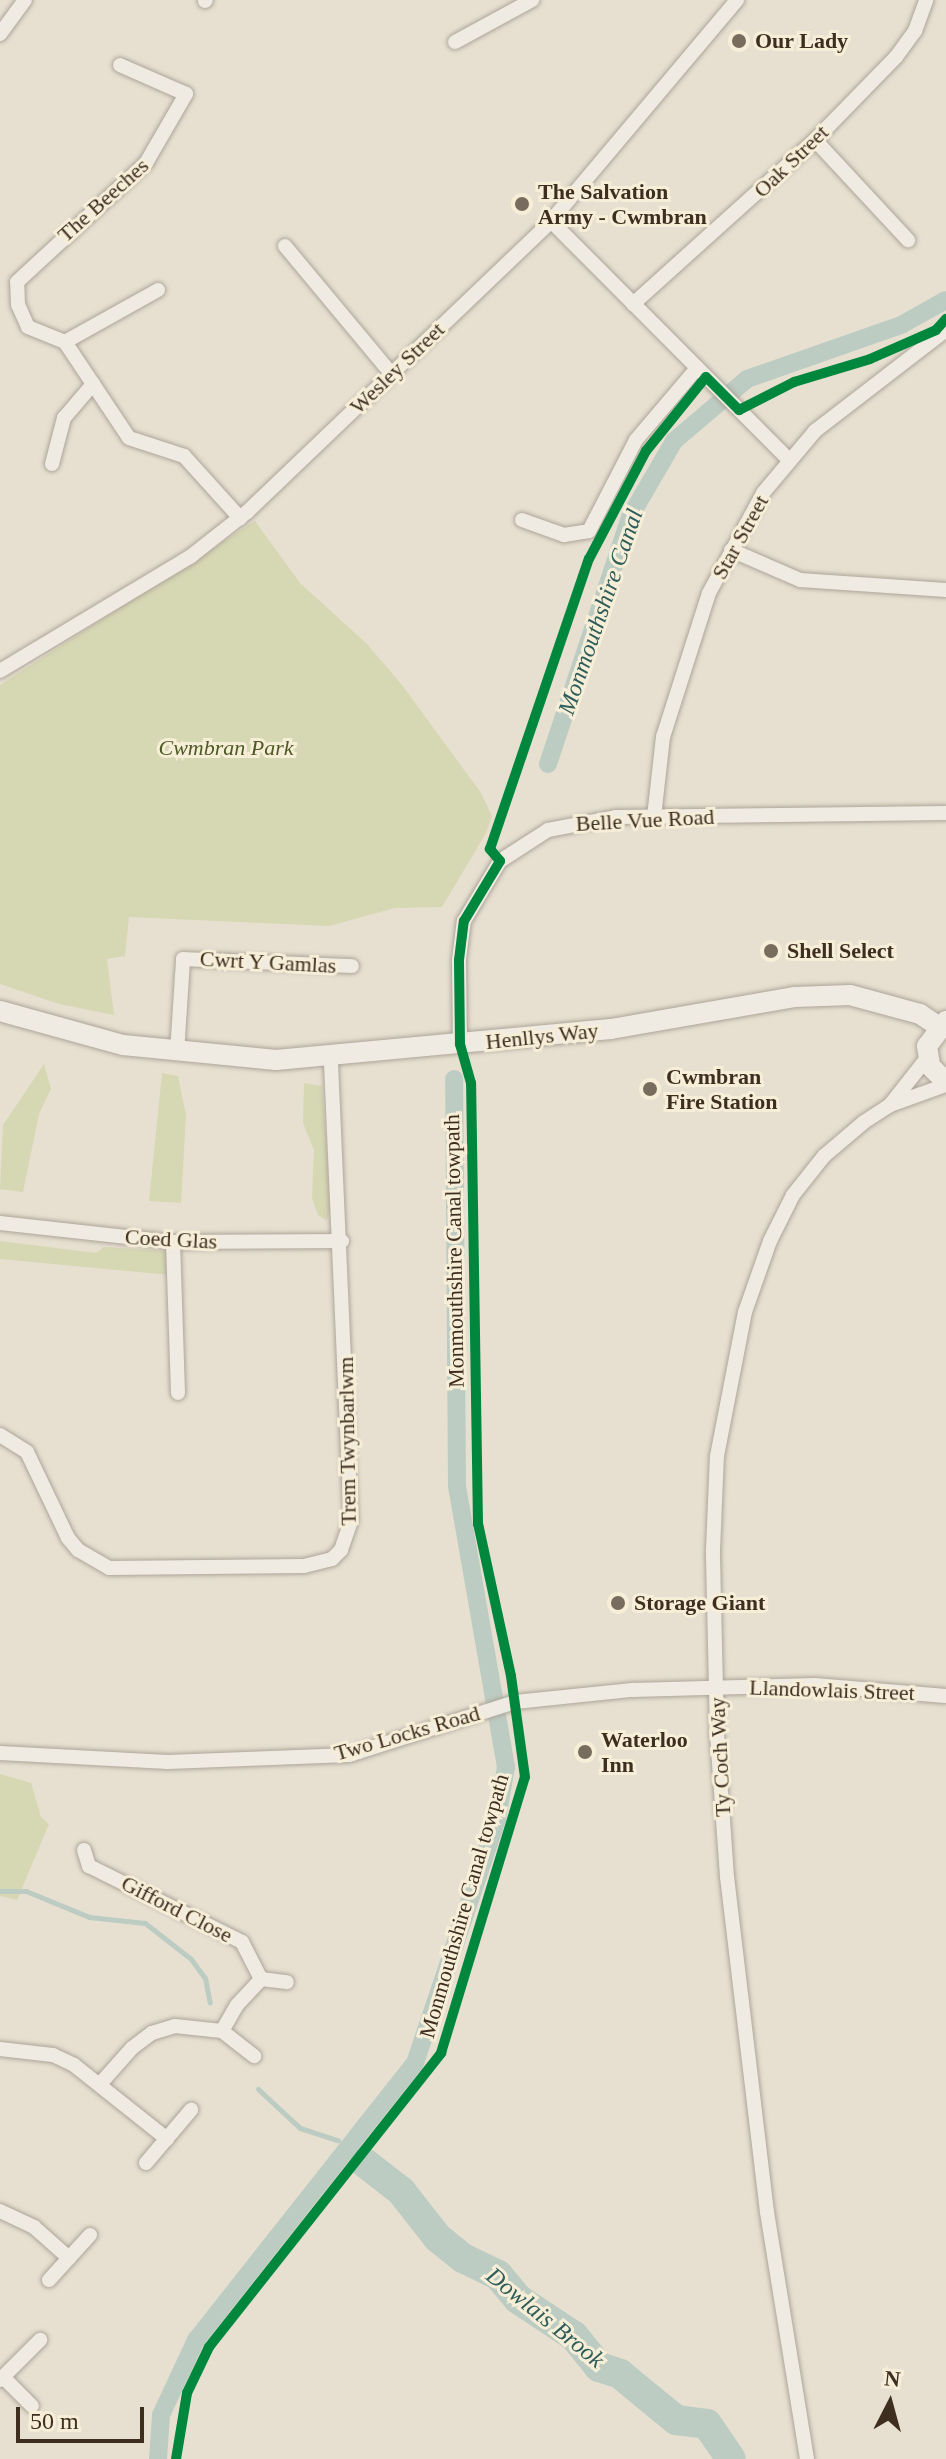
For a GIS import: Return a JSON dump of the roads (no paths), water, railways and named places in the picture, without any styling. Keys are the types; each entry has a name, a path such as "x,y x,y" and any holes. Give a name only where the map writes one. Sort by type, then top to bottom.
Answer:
{"street":[{"path":"3,33 25,0"},
{"path":"455,42 532,0"},
{"name":"Wesley Street","path":"0,671 190,557 240,518 551,221 737,0"},
{"name":"Oak Street","path":"633,304 815,140 904,48 926,0"},
{"name":"The Beeches","path":"65,342 28,327 18,305 17,282 146,163 186,94 120,65"},
{"path":"815,140 908,240"},
{"path":"551,221 789,460"},
{"path":"285,246 391,373"},
{"path":"158,290 65,342 129,438 184,456 240,518"},
{"name":"Star Street","path":"654,817 669,716 709,593 763,493 789,460 864,389 946,330"},
{"path":"522,520 564,535 589,531 636,440 697,368"},
{"path":"52,464 64,418 93,384"},
{"path":"731,550 800,580 946,590"},
{"name":"Belle Vue Road","path":"460,1044 462,930 472,902 500,861 527,839 571,822 654,817 946,813"},
{"name":"Cwrt Y Gamlas","path":"177,1053 183,959 352,966"},
{"name":"Henllys Way","path":"0,1011 79,1036 177,1053 331,1058 611,1029 795,997 850,995 942,1023"},
{"path":"942,1023 927,1058 946,1083"},
{"name":"Trem Twynbarlwm","path":"0,1435 27,1452 73,1544 109,1568 304,1566 332,1559 341,1550 351,1521 342,1241 331,1058"},
{"name":"Ty Coch Way","path":"890,1105 927,1058"},
{"name":"Ty Coch Way","path":"807,2459 767,2212 739,1984 717,1687 714,1490 728,1386 745,1312 770,1241 793,1195 839,1141 890,1105 946,1083"},
{"name":"Coed Glas","path":"0,1223 173,1242 342,1241"},
{"path":"173,1242 178,1393"},
{"name":"Llandowlais Street","path":"717,1687 860,1686 946,1696"},
{"name":"Two Locks Road","path":"0,1753 168,1762 281,1761 349,1755 510,1704 598,1692 717,1687"},
{"name":"Gifford Close","path":"84,1850 89,1866 242,1942 261,1979"},
{"path":"222,2031 237,2005 261,1979 287,1982"},
{"path":"100,2084 152,2033 175,2026 222,2031 254,2056"},
{"path":"0,2049 53,2055 100,2084 167,2139"},
{"path":"146,2163 191,2110"},
{"path":"0,2211 34,2227 69,2258"},
{"path":"49,2280 90,2235"},
{"path":"32,2406 2,2380 40,2340"}],"waterway":[{"name":"Monmouthshire Canal","path":"548,764 631,515 674,441 747,379 901,325 946,300"},
{"name":"Monmouthshire Canal","path":"158,2459 161,2415 196,2340 415,2063 497,1819 506,1767 457,1486 454,1079"},
{"name":"Dowlais Brook","path":"0,1891 26,1891 89,1917 145,1923 191,1959 205,1978 210,2003"},
{"name":"Dowlais Brook","path":"258,2089 300,2128 338,2140"},
{"name":"Dowlais Brook","path":"365,2163 401,2191 438,2238 463,2258 498,2275 518,2299 574,2336 599,2367 620,2374 676,2420 707,2424 731,2459"}],"place":[{"name":"Our Lady","path":"739,41"},
{"name":"The Salvation Army - Cwmbran","path":"522,204"},
{"name":"Shell Select","path":"771,951"},
{"name":"Cwmbran Fire Station","path":"650,1089"},
{"name":"Storage Giant","path":"618,1603"},
{"name":"Waterloo Inn","path":"585,1752"}],"park label":[{"name":"Cwmbran Park","path":"226,748"}]}
